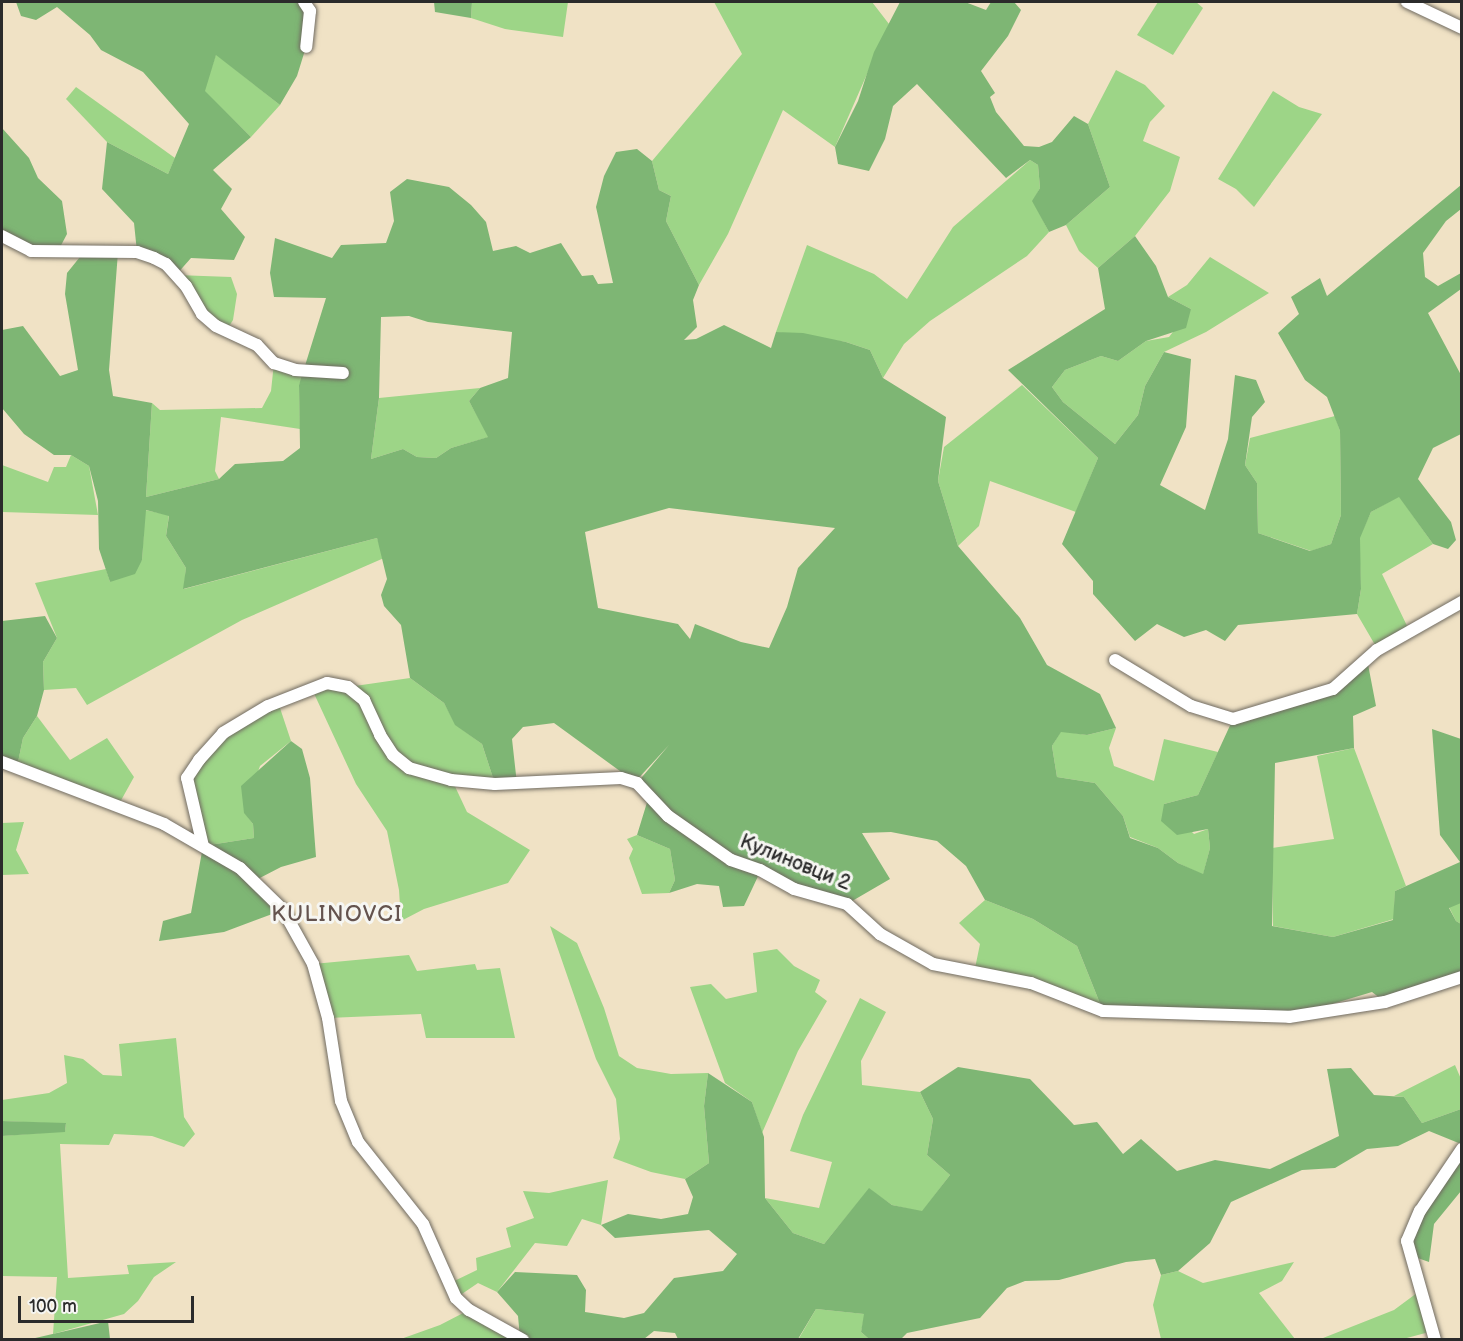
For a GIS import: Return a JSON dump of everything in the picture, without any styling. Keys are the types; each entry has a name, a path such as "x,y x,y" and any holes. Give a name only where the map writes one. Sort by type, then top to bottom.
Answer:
{"street":[{"path":"304,2 310,16 306,47"},
{"path":"1407,2 1461,28"},
{"path":"2,236 31,251 137,252 154,258 166,264 186,286 202,315 216,326 257,345 274,363 295,370 343,373"},
{"path":"1115,660 1191,706 1233,719 1334,689 1377,650 1461,602"},
{"name":"Кулиновци 2","path":"203,846 187,778 199,760 223,734 259,712 311,687 327,683 348,687 364,700 386,745 409,768 452,780 495,784 621,778 637,783 668,816 731,860 760,870 794,889 848,904 880,934 933,964 1016,978 1103,1011 1289,1017 1385,1002 1461,977"},
{"path":"2,762 119,804 203,846 240,868 283,910 313,964 328,1018 341,1101 352,1131 423,1224 456,1298 469,1310 520,1339"},
{"path":"1435,1340 1407,1241 1420,1211 1461,1149"}],"green space":[{"path":"16,2 304,2 306,47 297,76 280,105 216,55 205,91 251,137 213,170 232,189 221,209 245,237 234,260 191,258 176,275 137,252 134,223 102,189 107,142 168,174 189,124 143,72 101,50 90,35 57,7 36,20 21,16"},
{"path":"434,2 472,2 471,18 435,12"},
{"path":"472,2 568,2 563,37 505,29 471,18"},
{"path":"714,2 872,2 889,24 835,147 783,110 728,234 699,285 666,221 671,196 659,190 652,161 742,54"},
{"path":"900,2 965,2 986,10 991,2 1014,2 1021,10 1008,36 981,71 995,93 990,97 996,112 1024,146 1039,147 1052,142 1074,116 1088,124 1110,187 1066,225 1049,232 1032,201 1040,188 1038,165 1030,160 1006,178 917,84 893,106 885,139 869,171 838,164 835,147 858,101 874,52"},
{"path":"1158,2 1196,2 1203,8 1173,55 1137,35"},
{"path":"216,54 280,105 251,137 204,91"},
{"path":"1116,70 1145,85 1165,106 1150,122 1143,141 1180,157 1170,191 1135,236 1098,268 1079,251 1066,225 1110,187 1088,124"},
{"path":"76,87 175,158 168,174 107,142 66,99"},
{"path":"1273,91 1299,107 1322,114 1254,207 1236,189 1218,179"},
{"path":"2,128 29,158 38,178 62,201 67,234 57,253 2,236"},
{"path":"637,149 652,161 659,190 671,196 666,221 699,285 693,300 697,327 684,340 696,339 724,325 771,348 776,332 803,333 846,342 870,350 883,378 946,417 938,481 958,546 1020,618 1047,665 1100,694 1116,728 1087,735 1061,732 1052,746 1057,777 1095,783 1123,816 1130,838 1158,848 1178,863 1203,874 1210,848 1208,829 1177,835 1161,821 1164,804 1198,795 1233,719 1333,689 1367,659 1376,706 1353,716 1354,748 1275,763 1272,926 1333,937 1393,920 1395,891 1460,862 1440,835 1432,729 1461,739 1461,903 1449,908 1456,921 1461,924 1461,977 1385,1002 1372,992 1289,1017 1103,1011 1077,946 1033,919 985,900 966,866 937,841 891,832 862,833 890,879 847,904 761,870 744,906 723,907 719,886 697,884 669,893 675,880 670,849 637,835 649,796 637,783 669,745 635,782 554,723 523,727 512,739 517,784 495,784 482,744 455,725 444,703 410,678 401,625 384,606 381,595 387,579 377,538 183,589 186,568 166,536 169,516 146,510 142,560 135,574 110,582 99,549 98,501 89,466 71,455 54,455 24,434 2,408 2,330 23,326 60,376 78,370 65,294 67,273 84,252 118,252 109,370 113,396 152,403 146,497 219,479 235,464 283,461 300,448 299,385 326,298 274,297 270,273 275,238 332,258 341,245 386,243 394,221 390,192 407,179 449,187 471,205 486,222 493,251 516,246 530,253 561,243 582,276 593,275 598,284 613,283 596,207 604,176 616,152","holes":["409,316 428,322 512,332 508,378 480,388 469,401 488,437 451,448 436,458 417,457 403,449 371,459 379,398 381,317","669,508 835,528 798,568 787,607 769,648 741,642 695,624 690,639 678,624 598,608 585,532"]},
{"path":"1030,160 1038,165 1040,188 1033,201 1049,232 1027,256 930,321 904,344 883,378 870,350 846,342 776,332 807,245 874,274 907,299 953,227"},
{"path":"1461,185 1461,209 1446,221 1423,253 1425,277 1438,286 1461,273 1461,289 1428,313 1461,375 1461,434 1433,448 1418,479 1451,522 1456,540 1448,549 1433,544 1399,497 1371,512 1360,538 1361,589 1357,614 1238,625 1225,641 1206,630 1184,637 1157,624 1135,641 1093,594 1093,581 1062,544 1098,458 1008,370 1105,309 1098,268 1135,236 1156,266 1168,297 1191,309 1186,328 1146,341 1118,361 1101,356 1065,370 1052,387 1063,402 1115,444 1138,415 1145,386 1164,352 1191,359 1186,427 1160,485 1205,510 1228,439 1235,375 1256,380 1265,402 1252,417 1245,465 1257,483 1258,533 1310,551 1331,544 1341,515 1340,431 1327,397 1305,380 1278,333 1299,314 1291,297 1320,278 1327,296"},
{"path":"1210,257 1269,293 1206,332 1164,352 1145,386 1138,415 1115,444 1063,402 1052,387 1065,370 1101,356 1118,361 1146,341 1169,337 1191,309 1168,297 1187,285"},
{"path":"176,275 231,277 237,294 233,320 226,331 216,326"},
{"path":"274,363 306,371 299,385 300,429 221,417 215,471 219,479 146,497 152,403 160,410 262,408 271,391"},
{"path":"1022,385 1098,458 1076,512 990,481 979,526 958,546 938,481 944,447"},
{"path":"480,388 469,401 489,437 451,448 436,458 417,457 403,449 371,459 379,398"},
{"path":"1335,416 1340,431 1341,515 1331,544 1311,551 1258,533 1257,483 1245,465 1250,438"},
{"path":"71,455 89,466 98,515 2,512 2,465 48,482 54,467 66,467"},
{"path":"1399,496 1433,544 1382,574 1410,632 1378,650 1357,614 1361,589 1359,538 1371,512"},
{"path":"145,510 169,515 166,536 186,568 184,589 377,538 384,558 242,620 87,705 76,688 44,690 43,662 57,638 35,583 106,569 110,582 142,560"},
{"path":"45,616 57,638 43,662 44,690 37,716 23,738 17,767 2,762 2,621"},
{"path":"410,678 444,703 456,725 482,744 495,784 452,780 467,812 530,850 508,883 424,909 401,921 399,890 387,831 356,784 311,687 348,687"},
{"path":"278,702 291,741 260,766 244,812 253,824 254,838 203,846 187,778 223,733"},
{"path":"37,716 70,760 107,738 134,777 119,804 17,767 23,738"},
{"path":"1116,728 1109,748 1114,766 1154,781 1164,739 1218,752 1198,795 1164,804 1194,834 1208,829 1210,848 1203,875 1178,863 1158,848 1130,837 1123,816 1095,783 1057,777 1052,746 1061,731 1087,735"},
{"path":"291,741 302,749 310,778 316,857 281,867 254,881 283,910 224,932 159,941 163,921 191,913 203,846 254,838 253,824 244,813 241,786"},
{"path":"1354,748 1406,886 1395,891 1394,919 1333,937 1273,926 1272,848 1334,839 1317,756"},
{"path":"24,822 16,850 29,874 2,875 2,823"},
{"path":"637,835 670,849 675,880 669,893 642,894 629,858 633,849 627,839"},
{"path":"985,900 1033,919 1077,946 1103,1011 974,973 980,944 959,923"},
{"path":"1461,902 1461,924 1456,921 1449,907"},
{"path":"550,926 577,943 604,1008 619,1056 637,1068 671,1074 708,1073 704,1106 709,1163 685,1179 651,1172 613,1158 620,1139 616,1099 596,1059"},
{"path":"777,949 794,966 820,980 815,992 827,1001 798,1051 762,1133 752,1102 725,1083 690,987 711,984 726,999 757,992 753,953"},
{"path":"409,955 417,971 475,964 477,970 500,968 515,1038 426,1038 421,1014 328,1018 313,964"},
{"path":"860,998 886,1012 861,1061 862,1085 920,1092 933,1119 927,1155 950,1175 922,1212 892,1205 869,1189 824,1244 793,1233 765,1198 819,1208 832,1162 790,1151 803,1115"},
{"path":"176,1038 184,1117 195,1134 184,1147 152,1136 114,1134 109,1145 60,1144 68,1278 129,1274 127,1265 176,1262 154,1277 138,1301 124,1314 53,1334 57,1277 2,1276 2,1136 65,1131 66,1124 2,1121 2,1100 49,1093 67,1083 64,1055 83,1059 103,1075 122,1076 119,1044"},
{"path":"1455,1065 1461,1079 1461,1109 1422,1123 1404,1097 1394,1096"},
{"path":"958,1067 1030,1079 1074,1125 1097,1122 1123,1154 1141,1139 1177,1171 1215,1160 1270,1169 1339,1136 1327,1069 1351,1068 1374,1095 1404,1097 1422,1123 1461,1109 1461,1144 1429,1131 1398,1146 1367,1149 1335,1168 1302,1170 1231,1202 1210,1243 1178,1271 1161,1275 1155,1259 1126,1262 1059,1280 1025,1281 1007,1288 980,1318 907,1333 901,1339 869,1339 861,1332 864,1314 816,1309 798,1339 678,1339 675,1333 654,1331 644,1339 520,1338 518,1316 497,1292 515,1272 577,1275 586,1290 585,1312 624,1318 644,1313 674,1278 723,1271 737,1254 709,1230 615,1238 601,1225 628,1214 661,1219 688,1214 693,1197 685,1179 709,1163 704,1106 708,1073 752,1102 764,1137 765,1198 793,1233 824,1244 869,1188 892,1205 922,1211 950,1175 927,1155 933,1119 920,1092"},
{"path":"2,1121 66,1123 65,1132 2,1136"},
{"path":"1461,1149 1461,1191 1434,1224 1429,1262 1409,1255 1411,1230"},
{"path":"608,1180 601,1225 582,1219 567,1246 535,1243 497,1292 478,1283 456,1298 448,1284 477,1270 476,1258 511,1247 506,1228 534,1218 523,1191 549,1193"},
{"path":"1294,1262 1282,1281 1259,1293 1295,1339 1161,1339 1153,1305 1161,1275 1178,1271 1203,1283"},
{"path":"1421,1290 1433,1331 1403,1339 1318,1340 1394,1310"},
{"path":"816,1309 865,1314 861,1332 869,1339 798,1340"},
{"path":"469,1310 517,1340 398,1340 440,1325"},
{"path":"108,1321 110,1339 31,1339 100,1323"}],"district":[{"name":"KULINOVCI","path":"337,915"}]}
